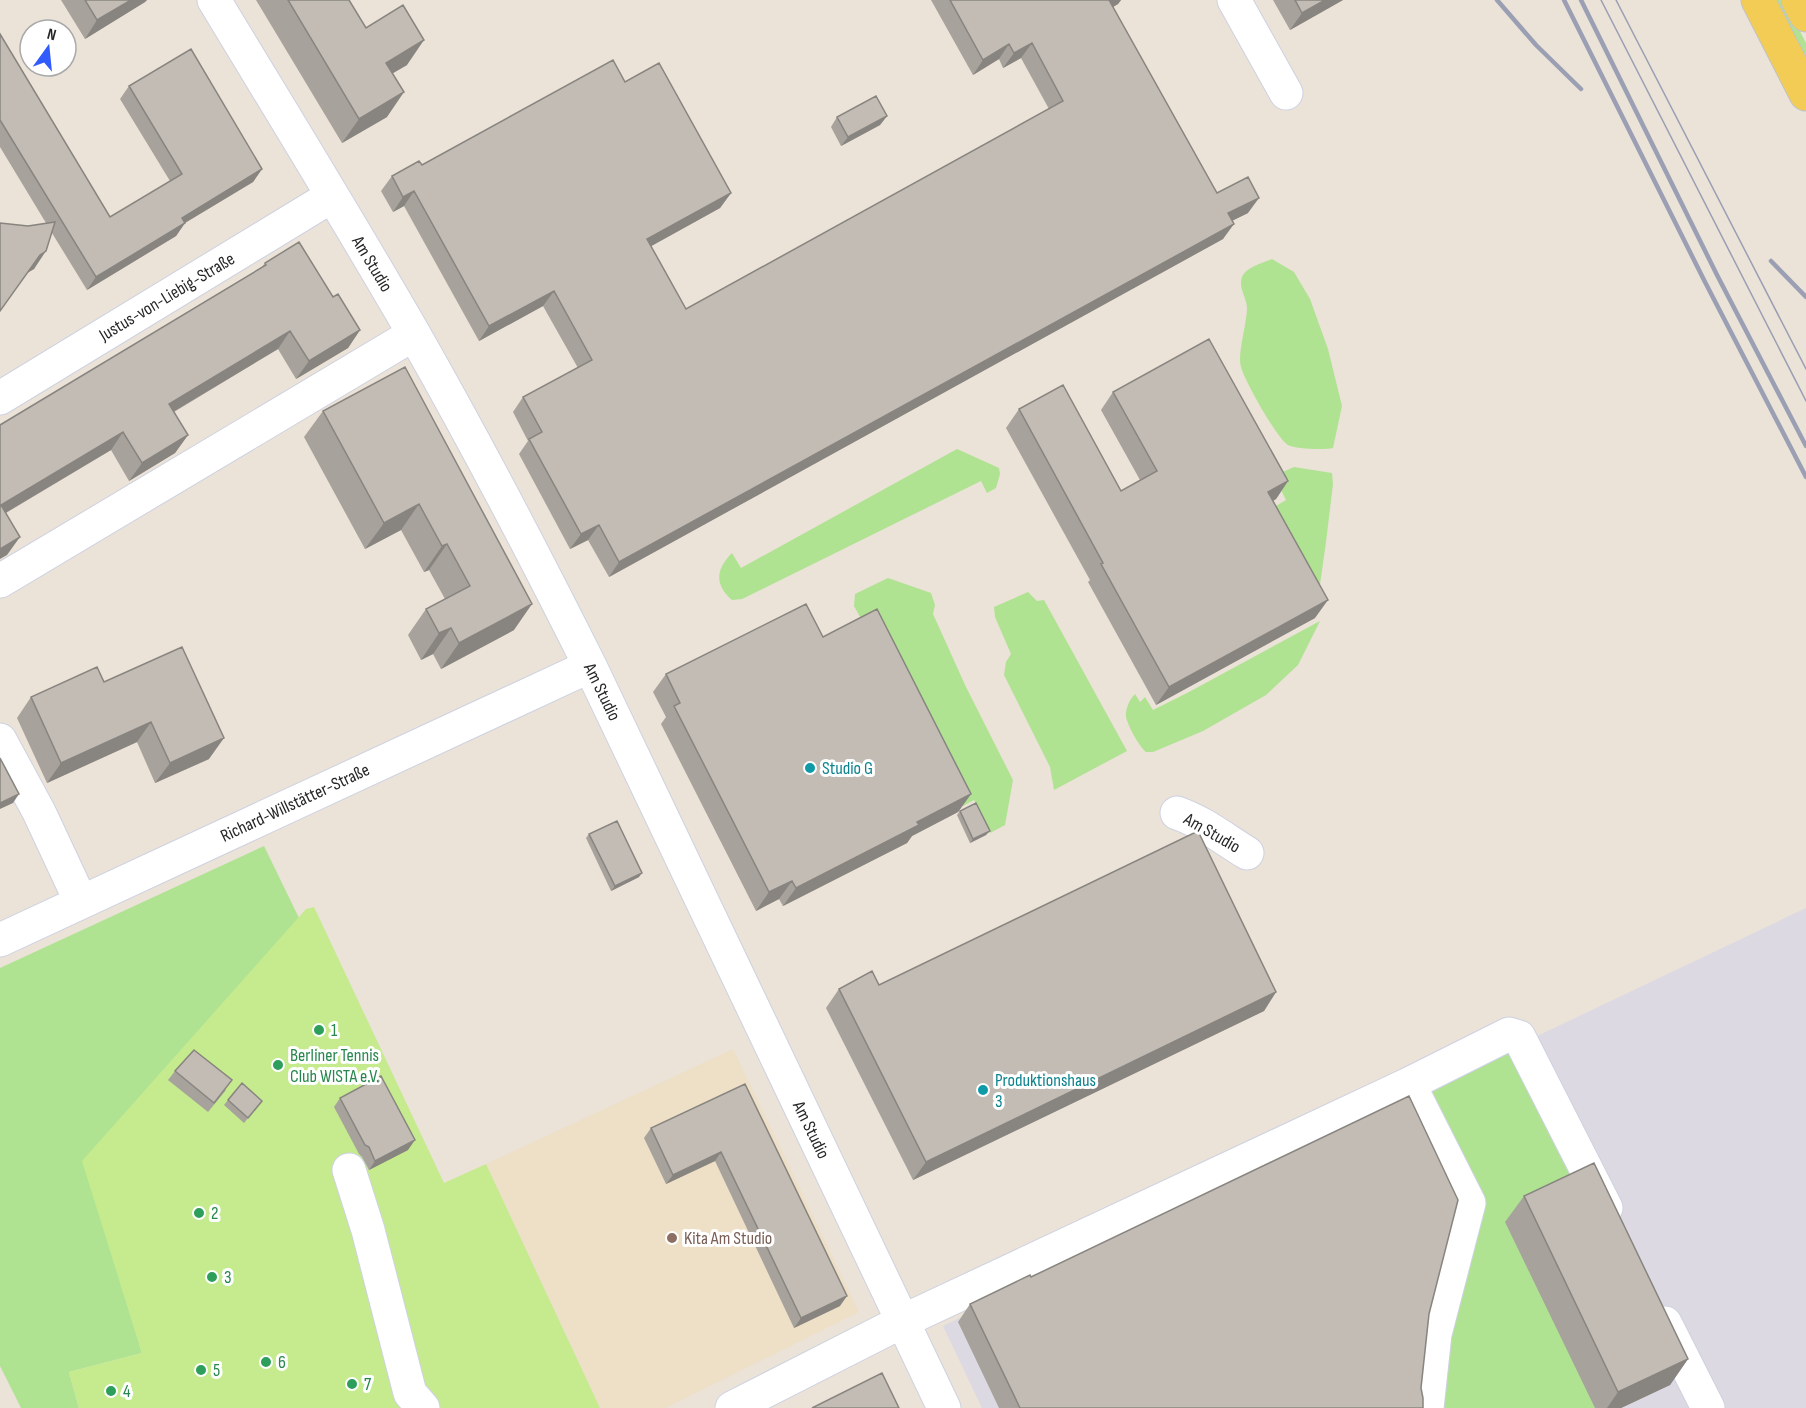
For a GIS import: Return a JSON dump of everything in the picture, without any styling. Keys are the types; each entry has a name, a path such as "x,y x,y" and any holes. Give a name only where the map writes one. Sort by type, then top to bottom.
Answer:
{"main road":[{"path":"1758,0 1806,94"},
{"path":"1798,0 1806,15"}],"street":[{"name":"Am Studio","path":"214,0 414,334 536,557 944,1408"},
{"path":"1234,0 1286,93"},
{"name":"Justus-von-Liebig-Straße","path":"0,398 332,196"},
{"path":"0,581 414,334"},
{"name":"Richard-Willstätter-Straße","path":"0,940 590,666"},
{"path":"0,740 39,812 81,902"},
{"name":"Am Studio","path":"1177,813 1198,822 1247,853"},
{"path":"732,1408 903,1321 1509,1034 1519,1036 1622,1238"},
{"path":"1409,1083 1469,1203 1435,1334 1428,1408"},
{"path":"349,1170 368,1230 410,1393 423,1408"},
{"path":"1654,1302 1708,1408"}],"shaded area":[{"path":"1806,908 1806,1408 982,1408 943,1326 1426,1089"},
{"name":"Kita Am Studio","path":"733,1049 859,1312 666,1408 600,1408 486,1164"}],"green space":[{"path":"1772,0 1784,0 1806,43 1806,66"},
{"path":"1272,259 1294,272 1310,299 1328,349 1342,406 1333,448 1310,449 1288,445 1283,441 1262,409 1241,367 1240,355 1247,308 1241,285 1242,277 1251,268"},
{"path":"957,449 999,468 1000,474 996,488 987,493 981,481 742,599 732,600 722,588 720,571 732,553 741,568"},
{"path":"1294,467 1332,473 1333,484 1318,599 1269,510 1286,500 1274,476"},
{"path":"888,578 931,593 935,605 933,614 966,687 1013,780 1005,825 990,833 974,800 963,806 854,606 855,594"},
{"path":"1028,592 1037,601 1044,600 1127,751 1054,790 1050,767 1004,675 1006,662 1011,654 995,617 994,607"},
{"path":"1320,621 1298,665 1266,695 1203,731 1153,752 1146,752 1140,745 1126,717 1128,704 1135,694 1140,702 1145,697 1153,710"},
{"path":"264,846 299,918 83,1161 142,1353 69,1372 79,1408 21,1408 0,1366 0,968"},
{"name":"Berliner Tennis Club WISTA e.V.","path":"314,907 444,1183 486,1164 600,1408 79,1408 69,1372 142,1353 82,1161 306,909"},
{"path":"1507,1052 1511,1054 1583,1185 1595,1408 1427,1408 1426,1089"}],"building":[{"path":"85,0 131,0 97,20"},
{"path":"288,0 349,0 366,28 403,5 424,40 386,63 404,92 359,119"},
{"path":"950,0 1109,0 1217,193 1248,177 1259,198 1228,213 1234,224 619,562 599,525 581,534 529,439 542,432 523,397 592,360 554,291 489,326 414,191 403,197 392,176 419,161 422,165 613,60 625,82 659,63 731,193 647,239 686,309 1063,101 1032,43 1014,53 1009,44 983,60"},
{"path":"1295,0 1325,0 1302,13"},
{"path":"0,34 18,64 18,78 26,78 110,217 182,174 129,86 191,49 262,169 182,218 185,223 96,277 0,120"},
{"path":"876,96 887,116 848,137 837,117"},
{"path":"55,222 46,251 40,255 0,311 0,223 28,226"},
{"path":"299,242 333,297 338,294 360,330 309,361 290,331 169,404 188,435 142,463 123,432 1,505 20,537 0,549 0,425 266,265 265,263"},
{"path":"1209,339 1288,481 1268,492 1328,600 1169,687 1019,409 1063,385 1121,491 1157,471 1113,392"},
{"path":"405,367 532,604 459,643 451,628 439,633 426,609 470,586 447,544 442,546 419,504 384,523 323,411"},
{"name":"Studio G","path":"806,604 823,637 877,609 971,794 917,822 919,825 796,888 792,881 769,892 674,706 680,703 666,674"},
{"path":"182,647 224,738 170,763 151,722 61,763 31,697 97,667 104,682"},
{"path":"0,758 19,794 0,803"},
{"path":"976,803 990,831 973,839 960,811"},
{"path":"617,821 642,873 615,886 589,834"},
{"name":"Produktionshaus 3","path":"1198,831 1276,992 926,1162 839,989 872,971 879,985"},
{"path":"194,1050 232,1080 214,1103 175,1071"},
{"path":"381,1076 415,1140 375,1161 340,1098"},
{"path":"242,1083 262,1101 248,1118 228,1100"},
{"path":"745,1084 847,1296 801,1318 721,1152 673,1175 651,1128"},
{"path":"1409,1096 1458,1200 1429,1314 1421,1388 1423,1408 1020,1408 970,1304"},
{"path":"1594,1163 1688,1359 1618,1392 1524,1196"},
{"path":"882,1373 899,1408 812,1408"}],"tram line":[{"path":"1601,0 1806,401"},
{"path":"1616,0 1806,369"}],"railway":[{"path":"1497,0 1536,45 1581,89"},
{"path":"1564,0 1705,282 1806,477"},
{"path":"1581,0 1717,275 1806,446"},
{"path":"1771,261 1806,297"}],"place":[{"name":"Studio G","path":"810,768"},
{"name":"1","path":"319,1030"},
{"name":"Berliner Tennis Club WISTA e.V.","path":"278,1065"},
{"name":"Produktionshaus 3","path":"983,1090"},
{"name":"2","path":"199,1213"},
{"name":"Kita Am Studio","path":"672,1238"},
{"name":"3","path":"212,1277"},
{"name":"6","path":"266,1362"},
{"name":"5","path":"201,1370"},
{"name":"7","path":"352,1384"},
{"name":"4","path":"111,1391"}]}
